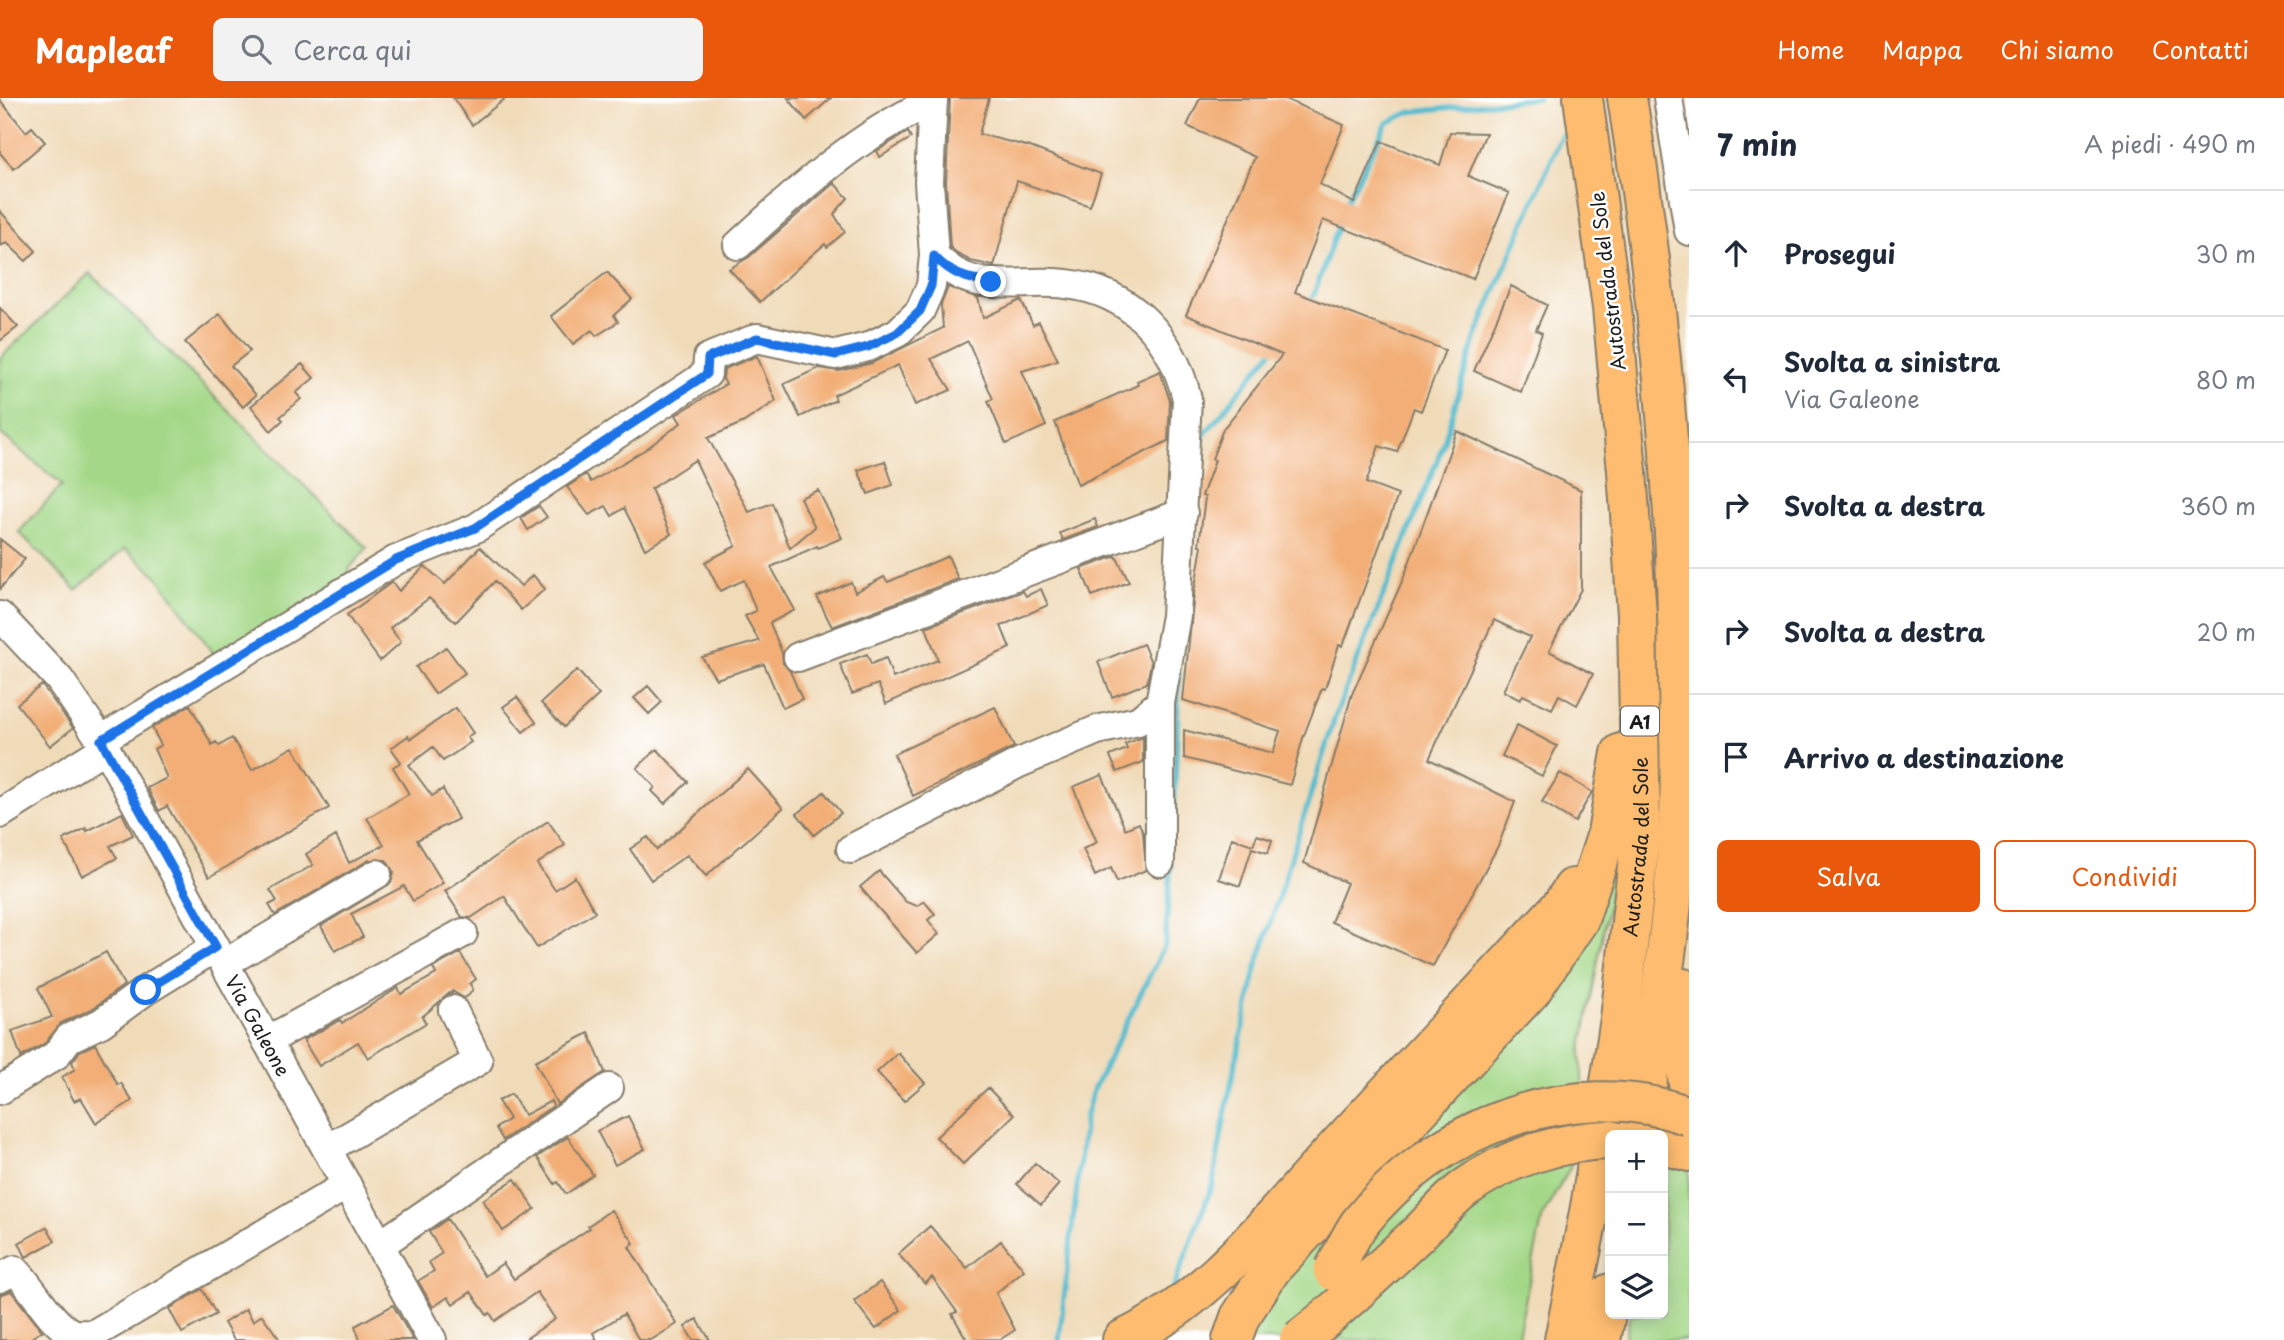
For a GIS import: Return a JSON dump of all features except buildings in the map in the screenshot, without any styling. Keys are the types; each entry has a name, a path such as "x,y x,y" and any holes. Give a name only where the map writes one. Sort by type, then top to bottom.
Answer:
{"highway":[{"name":"Autostrada del Sole","path":"1563,1340 1590,1207 1620,1019 1641,832 1637,615 1627,471 1612,308 1583,98"},
{"name":"Autostrada del Sole","path":"1627,98 1648,230 1669,433 1678,612 1678,835 1656,1025 1640,1130"},
{"name":"A1","path":"1648,230 1684,393 1689,433"},
{"path":"1232,1340 1240,1317 1272,1268 1531,991 1579,920 1607,833 1620,766 1627,471"},
{"path":"1122,1340 1147,1329 1191,1299 1260,1230 1561,906 1607,833"},
{"path":"1678,835 1686,944 1681,1035 1689,1090"},
{"path":"1314,1340 1333,1271 1358,1226 1395,1185 1436,1154 1483,1128 1531,1110 1597,1101 1629,1102 1689,1116"},
{"path":"1299,1340 1332,1315 1465,1188 1514,1161 1548,1149 1605,1140"},
{"path":"1668,1146 1689,1152"},
{"path":"1601,1340 1605,1319"}],"street":[{"path":"1668,98 1689,231"},
{"path":"0,814 103,744 396,560 475,528 508,508 575,459 707,374 708,358 757,338 836,355 868,347 897,333 920,311 931,286 934,256 929,182 933,100 895,118 819,171 738,245"},
{"path":"934,256 949,272 966,279 1067,284 1103,293 1128,306 1153,326 1181,372 1187,398 1183,513 1176,616 1160,704 1160,862"},
{"path":"798,657 1183,513"},
{"name":"Via Galeone","path":"0,616 59,679 103,744 432,1340"},
{"path":"851,849 1019,763 1097,730 1138,721 1160,704"},
{"path":"0,1090 56,1055 69,1038 101,1023 146,990 377,874"},
{"path":"267,1041 463,933"},
{"path":"327,1149 478,1061 453,1010"},
{"path":"380,1245 609,1088"},
{"path":"0,1278 15,1270 30,1285 59,1324 74,1334 94,1334 347,1185"}],"green space":[{"path":"90,273 367,548 349,569 351,580 220,662 156,575 125,549 76,590 19,532 62,485 0,433 0,358"},
{"path":"1615,868 1581,1053 1584,1124 1570,1168 1543,1215 1517,1340 1246,1340 1258,1310"},
{"path":"1668,1131 1689,1141 1689,1340 1625,1340 1629,1319 1668,1319"}],"waterway":[{"path":"1345,204 1387,123 1410,112 1538,98"},
{"path":"1173,1289 1213,1183 1256,969 1336,714 1442,448 1476,336 1562,134"},
{"path":"1311,303 1340,220"},
{"path":"1197,467 1204,435 1276,346"},
{"path":"1174,809 1179,672"},
{"path":"1059,1340 1085,1118 1093,1090 1165,945 1171,864"}],"route":[{"path":"146,990 216,947 101,740 215,673 396,560 475,528 508,508 575,459 707,374 708,358 757,338 836,355 868,347 897,333 920,311 931,286 934,256 949,272 966,279 991,282"}]}
